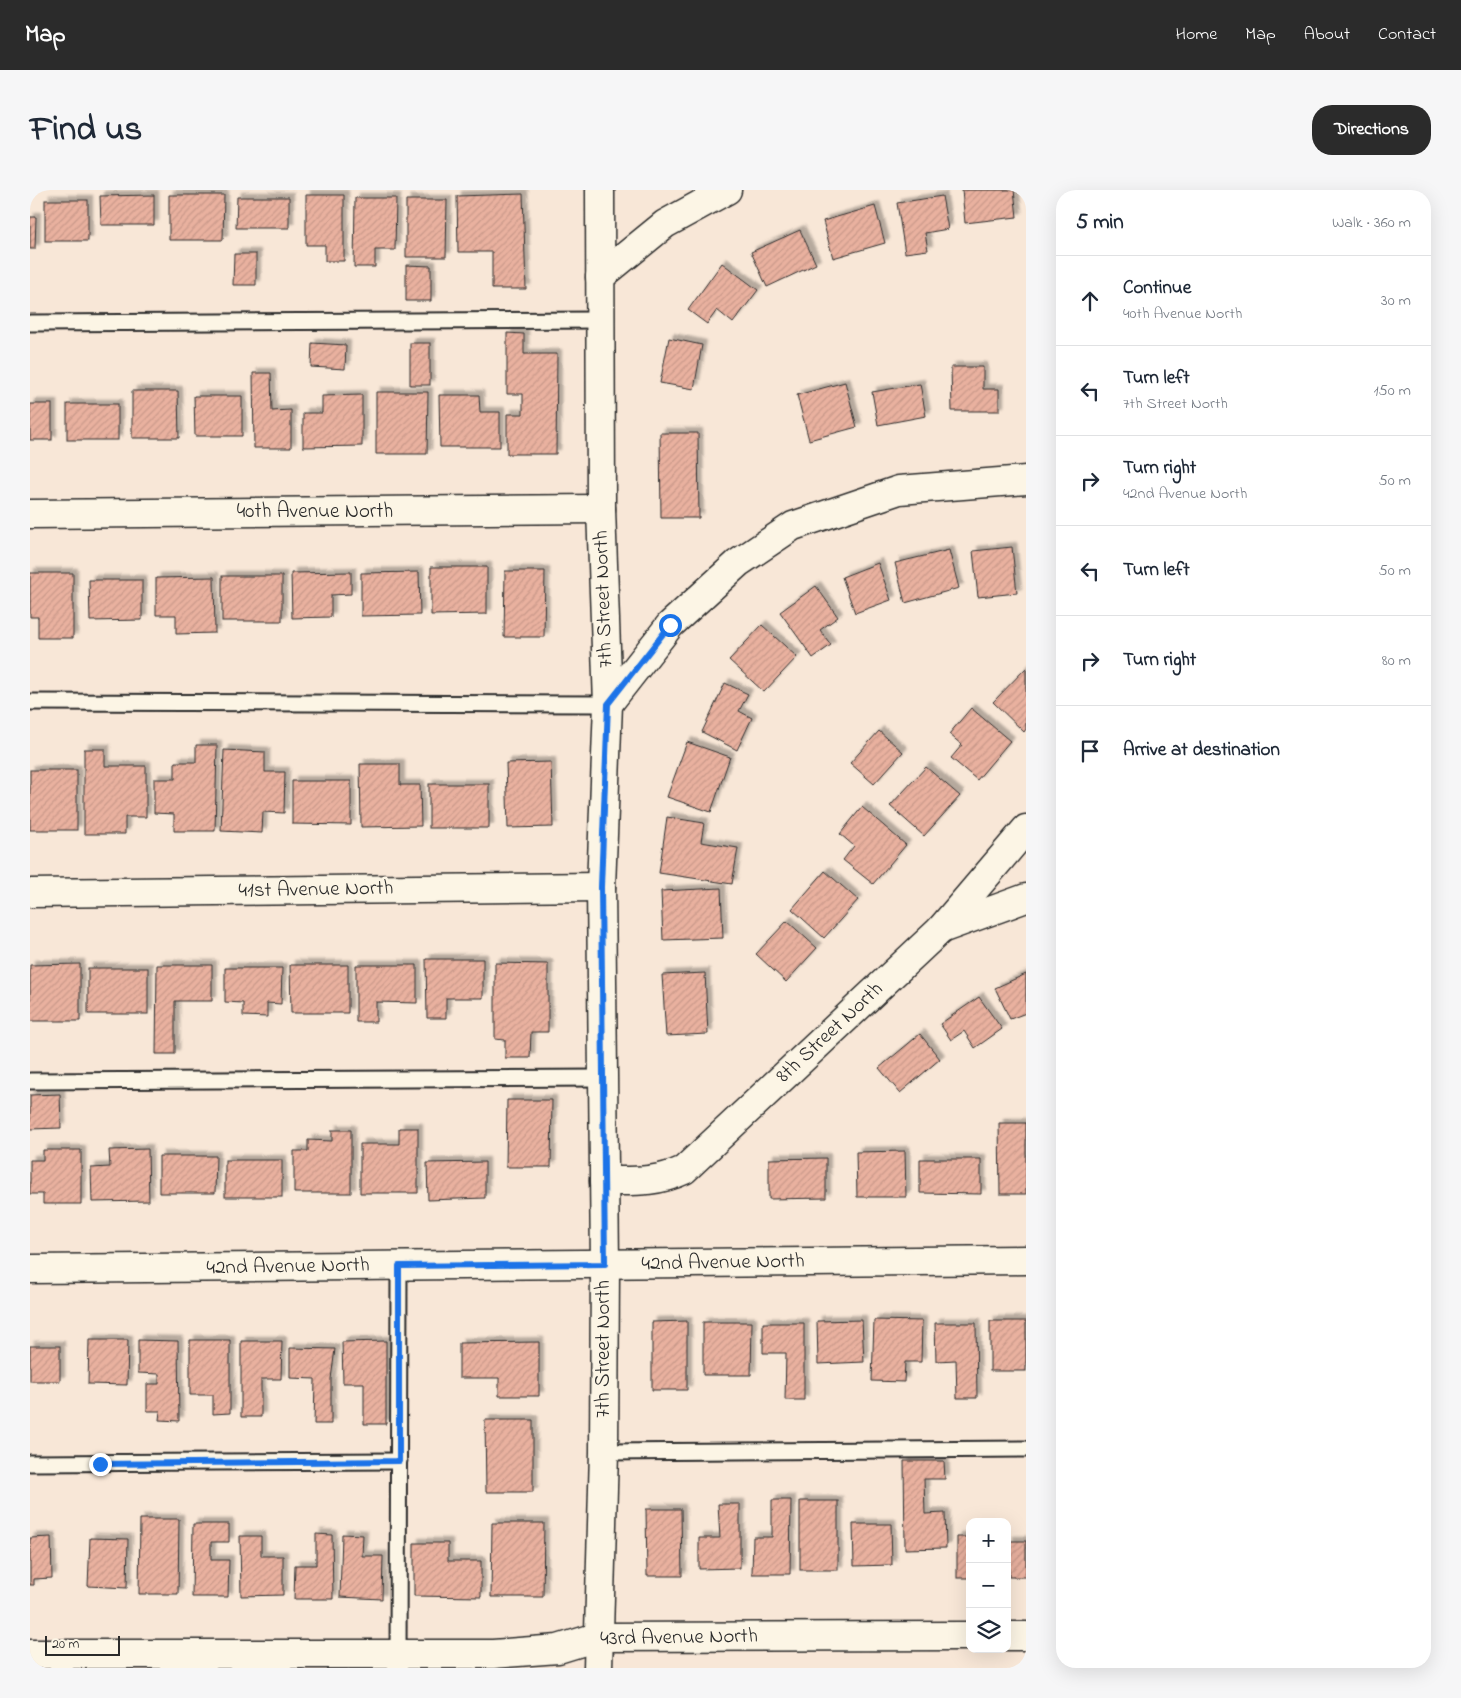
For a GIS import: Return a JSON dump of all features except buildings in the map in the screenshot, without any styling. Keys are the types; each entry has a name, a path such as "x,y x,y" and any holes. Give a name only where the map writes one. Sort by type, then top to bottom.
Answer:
{"street":[{"name":"7th Street North","path":"598,1668 597,1637 604,1452 605,1264 601,887 608,704 601,510 600,190"},
{"path":"600,277 665,224 728,190"},
{"path":"608,704 670,625 738,563 793,526 899,490 1026,480"},
{"name":"40th Avenue North","path":"30,514 601,510"},
{"name":"8th Street North","path":"604,1181 650,1181 668,1178 684,1170 940,930 1026,829"},
{"name":"41st Avenue North","path":"30,893 601,887"},
{"path":"940,930 1026,898"},
{"name":"42nd Avenue North","path":"30,1269 1026,1260"},
{"name":"43rd Avenue North","path":"30,1654 398,1660 558,1649 597,1637 966,1636"},
{"path":"1011,1636 1026,1636"}],"lane":[{"path":"30,323 600,320"},
{"path":"30,702 608,704"},
{"path":"30,1081 602,1078"},
{"path":"398,1660 399,1266"},
{"path":"604,1452 1026,1449"},
{"path":"30,1464 399,1461"}],"route":[{"path":"100,1464 399,1461 399,1266 605,1264 601,887 608,704 670,625"}]}
